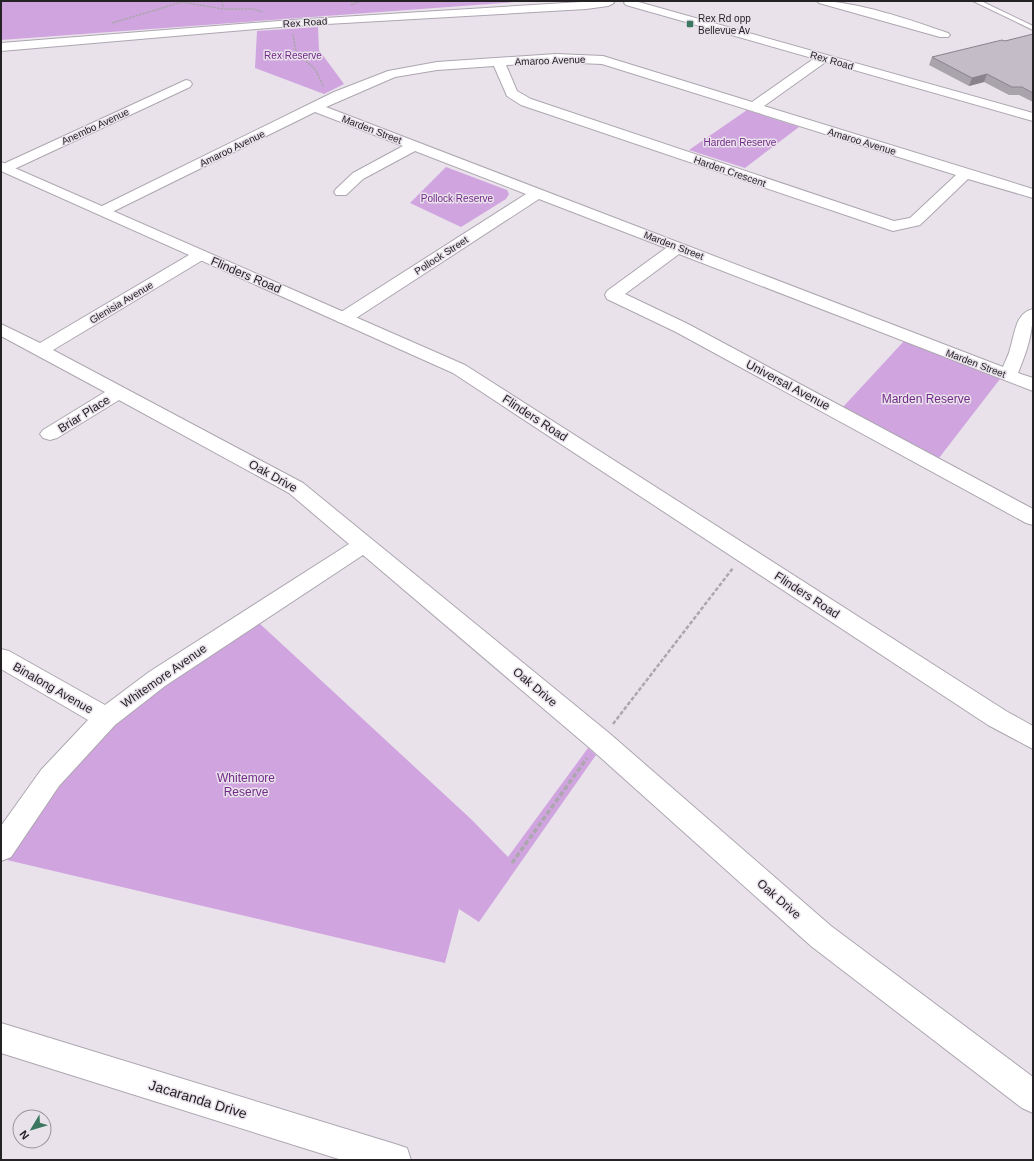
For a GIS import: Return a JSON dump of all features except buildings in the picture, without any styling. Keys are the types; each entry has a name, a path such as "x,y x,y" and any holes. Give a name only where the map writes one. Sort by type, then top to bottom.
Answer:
{"street":[{"path":"823,1 917,26 944,35"},
{"name":"Rex Road","path":"1,47 292,23 586,6 608,2 622,5 631,2 1033,117"},
{"name":"Amaroo Avenue","path":"103,211 364,84 392,74 437,66 556,58 603,60 1033,194"},
{"path":"754,107 823,58"},
{"name":"Harden Crescent","path":"499,62 512,92 526,102 893,226 915,222 966,173"},
{"name":"Anembo Avenue","path":"3,167 186,84"},
{"name":"Marden Street","path":"316,107 678,246 1033,385"},
{"path":"341,192 358,176 415,145"},
{"name":"Flinders Road","path":"3,167 459,369 990,714 1033,738"},
{"name":"Pollock Street","path":"344,318 538,193"},
{"name":"Universal Avenue","path":"678,246 613,295 682,328 1033,518"},
{"name":"Glenisia Avenue","path":"42,350 200,255"},
{"path":"1008,375 1019,350 1026,322 1033,314"},
{"name":"Oak Drive","path":"1,329 42,350 117,393 296,488 600,741 821,936 1033,1097"},
{"name":"Briar Place","path":"50,434 117,393"},
{"name":"Whitemore Avenue","path":"1,848 50,778 106,718 157,679 364,544"},
{"name":"Binalong Avenue","path":"1,658 106,718"},
{"name":"Jacaranda Drive","path":"1,1038 395,1160"}],"lane":[{"path":"976,1 1032,28"}],"path":[{"path":"222,1 223,8"},
{"path":"106,25 182,2 223,8 253,9 266,12"},
{"path":"293,28 293,48 300,58 313,67 319,82 327,90"},
{"path":"608,730 735,565"},
{"path":"512,863 591,752"}],"green space":[{"path":"1,1 529,1 1,40"},
{"name":"Rex Reserve","path":"318,27 319,50 344,84 324,94 255,68 257,31"},
{"name":"Harden Reserve","path":"747,110 799,127 745,168 689,150"},
{"name":"Pollock Reserve","path":"446,167 507,190 509,194 506,199 461,227 410,203"},
{"name":"Marden Reserve","path":"905,340 1000,379 939,458 843,407"},
{"name":"Whitemore Reserve","path":"258,622 472,820 508,857 588,748 596,755 479,922 459,909 445,963 7,860 27,824 84,755 116,724 177,677"}],"place":[{"name":"Rex Rd opp Bellevue Av","path":"690,24"}]}
